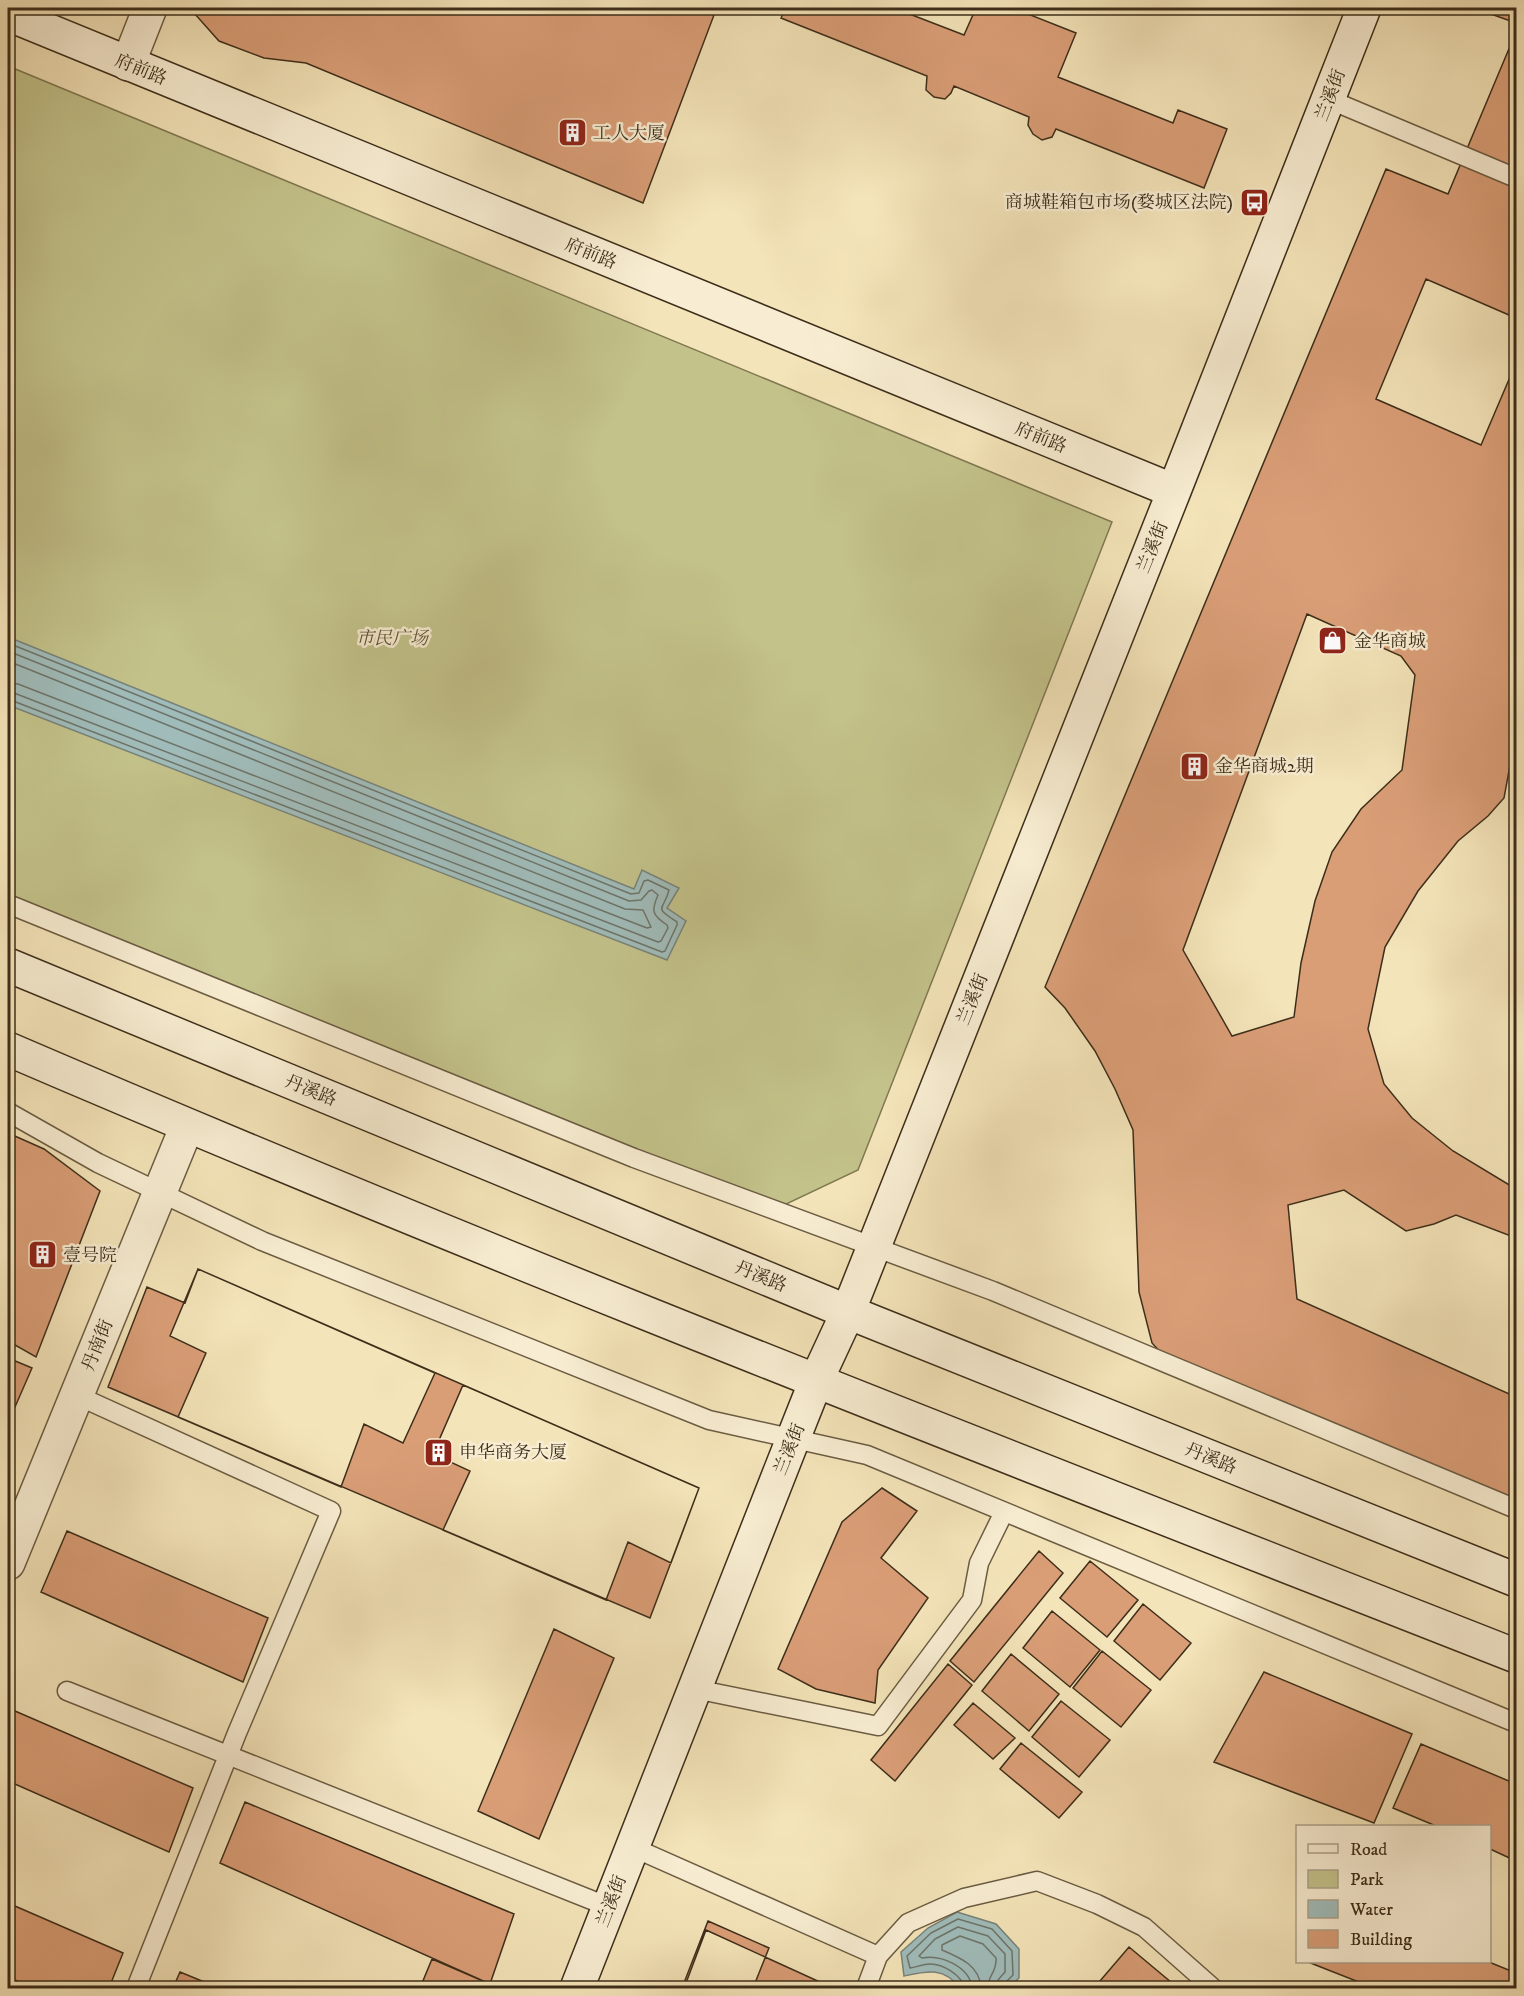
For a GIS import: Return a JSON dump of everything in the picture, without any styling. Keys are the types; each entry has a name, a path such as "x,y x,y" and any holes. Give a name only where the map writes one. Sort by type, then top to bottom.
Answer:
{"street":[{"path":"128,64 150,8"},
{"name":"兰溪街","path":"577,1989 793,1439 874,1247 1364,8"},
{"name":"府前路","path":"8,14 1174,491"},
{"name":"丹溪路","path":"8,965 848,1312 1516,1580"},
{"path":"8,1049 187,1126 816,1382 1516,1656"},
{"name":"丹南街","path":"10,1550 187,1126"}],"lane":[{"path":"1328,99 1516,178"},
{"path":"8,904 634,1158 993,1291 1516,1509"},
{"path":"8,1112 98,1163 262,1241 709,1420 867,1455 1516,1723"},
{"path":"76,1395 331,1511 228,1756 136,1989"},
{"path":"695,1689 878,1726 972,1600 979,1563 1004,1512"},
{"path":"67,1691 609,1907"},
{"path":"632,1847 878,1956"},
{"path":"866,1989 878,1956 908,1923 964,1898 1037,1881 1097,1904 1144,1927 1213,1989"}],"green space":[{"name":"市民广场","path":"8,66 1112,522 858,1170 780,1207 8,894"}],"water":[{"path":"8,637 634,889 642,870 679,888 667,908 686,921 667,960 8,705"},
{"path":"957,1912 996,1924 1019,1949 1019,1978 1008,1988 960,1988 948,1977 935,1972 904,1976 901,1952 928,1928"}],"building":[{"name":"工人大厦","path":"193,8 697,8 714,15 643,203 306,63 264,58 219,41 194,13"},
{"path":"786,8 894,8 964,35 976,8 1013,8 1076,33 1058,77 1173,123 1178,110 1227,129 1204,188 1056,129 1052,137 1042,140 1033,134 1028,125 1029,117 954,86 945,99 934,97 926,90 927,76 781,18"},
{"path":"1474,8 1516,8 1516,23"},
{"name":"金华商城2期","path":"1516,32 1516,318 1426,279 1376,399 1481,445 1516,363 1516,762 1511,760 1504,798 1488,816 1458,841 1418,891 1385,947 1368,1029 1384,1084 1412,1118 1453,1151 1516,1189 1516,1238 1456,1215 1434,1224 1406,1231 1344,1190 1288,1205 1297,1299 1516,1397 1516,1502 1174,1367 1152,1343 1139,1292 1133,1130 1095,1051 1065,1008 1045,987 1386,169 1448,194","holes":["1307,614 1401,656 1415,675 1402,770 1361,809 1332,852 1315,901 1301,963 1294,1017 1232,1036 1183,950"]},
{"name":"壹号院","path":"8,1133 44,1149 100,1191 36,1357 8,1341 10,1241 8,1240"},
{"name":"申华商务大厦","path":"198,1269 699,1488 650,1618 108,1387 147,1287 185,1303"},
{"path":"198,1269 435,1373 403,1443 364,1424 341,1487 178,1417 206,1353 170,1336"},
{"path":"8,1358 32,1368 8,1423"},
{"path":"463,1385 699,1488 671,1563 628,1542 606,1600 443,1530 470,1471 433,1454"},
{"path":"882,1488 917,1511 881,1558 928,1598 878,1670 875,1703 816,1689 778,1669 842,1522"},
{"path":"67,1531 268,1618 243,1682 41,1592"},
{"path":"1039,1551 1063,1573 974,1682 950,1661"},
{"path":"1090,1561 1138,1600 1107,1637 1060,1598"},
{"path":"1143,1604 1191,1643 1160,1680 1114,1641"},
{"path":"1052,1611 1100,1650 1070,1687 1023,1648"},
{"path":"554,1629 614,1658 539,1839 478,1811"},
{"path":"1102,1651 1151,1690 1121,1727 1073,1688"},
{"path":"1011,1654 1059,1694 1029,1731 982,1691"},
{"path":"948,1664 972,1685 895,1781 871,1760"},
{"path":"1264,1672 1412,1734 1374,1823 1214,1762"},
{"path":"1061,1701 1110,1740 1079,1777 1032,1737"},
{"path":"973,1703 1015,1738 993,1759 954,1725"},
{"path":"8,1708 193,1788 169,1852 8,1781"},
{"path":"1021,1743 1082,1792 1059,1818 1000,1769"},
{"path":"1421,1744 1516,1784 1516,1861 1491,1849 1491,1825 1434,1825 1393,1808"},
{"path":"245,1802 514,1914 490,1984 220,1863"},
{"path":"8,1903 123,1953 109,1988 33,1988 8,1977"},
{"path":"708,1921 769,1948 753,1988 682,1988"},
{"path":"706,1930 833,1988 698,1988 686,1983"},
{"path":"1129,1947 1178,1988 1094,1988"},
{"path":"432,1959 490,1984 488,1988 420,1988"},
{"path":"1311,1963 1491,1963 1516,1973 1516,1988 1374,1988"},
{"path":"180,1972 219,1988 173,1988"}],"place":[{"name":"工人大厦","path":"572,133"},
{"name":"商城鞋箱包市场(婺城区法院)","path":"1254,202"},
{"name":"金华商城","path":"1333,641"},
{"name":"金华商城2期","path":"1194,766"},
{"name":"壹号院","path":"42,1255"},
{"name":"申华商务大厦","path":"438,1452"}]}
